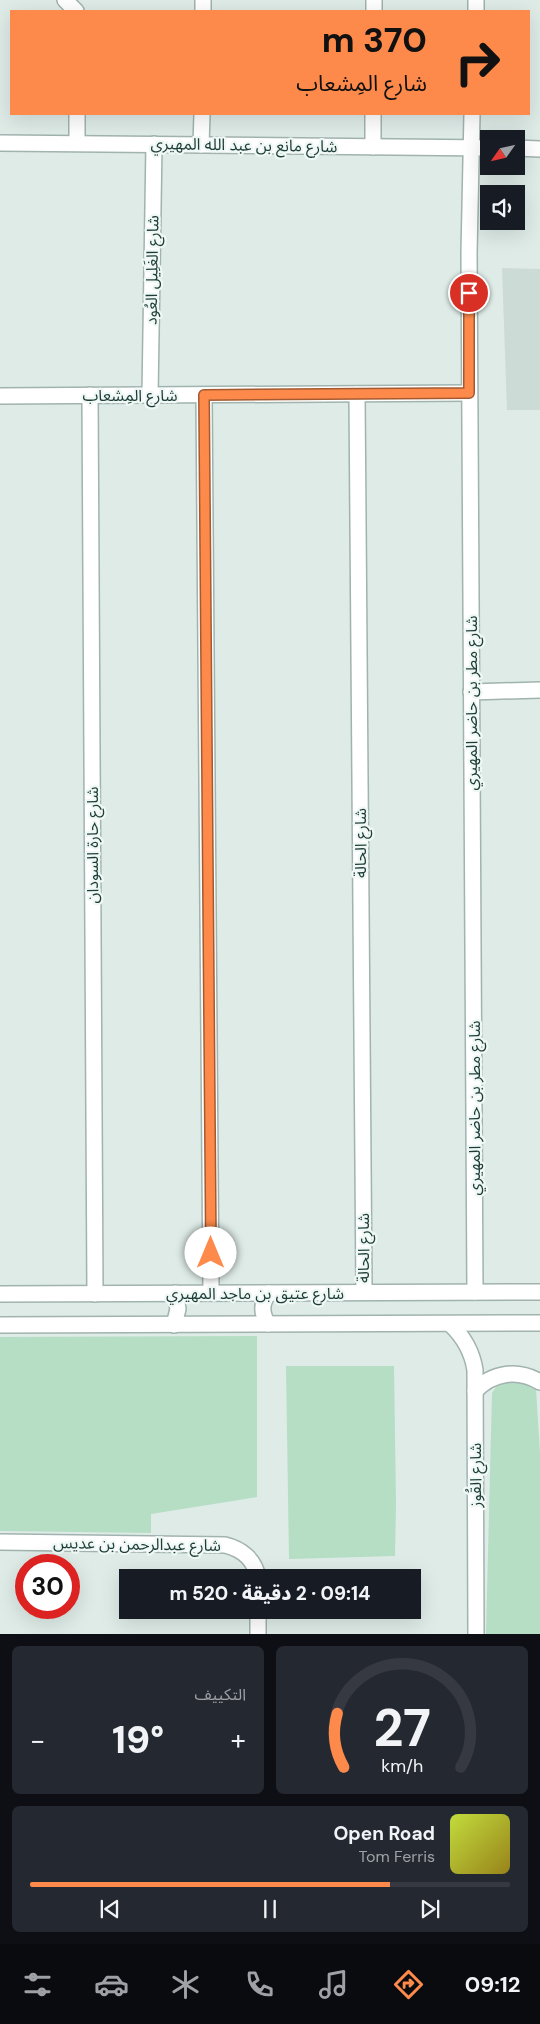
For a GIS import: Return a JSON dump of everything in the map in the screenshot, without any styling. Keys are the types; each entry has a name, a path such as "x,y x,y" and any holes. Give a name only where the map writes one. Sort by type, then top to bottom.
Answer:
{"street":[{"path":"65,0 77,10"},
{"path":"77,115 77,143"},
{"path":"202,115 202,145"},
{"path":"373,115 373,147"},
{"name":"شارع مطر بن حاضر المهيري","path":"472,115 469,393 475,1292"},
{"name":"شارع مانع بن عبد الله المهيري","path":"0,142 480,148"},
{"name":"شارع الغَلِيل العُود","path":"150,395 154,144"},
{"path":"525,148 540,148"},
{"name":"شارع المِشعاب","path":"0,396 469,393"},
{"name":"شارع الحالة","path":"357,394 364,1292"},
{"name":"شارع حارة السودان","path":"90,395 95,1294"},
{"path":"204,395 211,1293"},
{"path":"471,692 540,690"},
{"name":"شارع عتيق بن ماجد المهيري","path":"0,1294 540,1292"},
{"path":"174,1325 178,1309 175,1293"},
{"path":"268,1324 262,1308 269,1293"},
{"name":"شارع القُوز","path":"450,1324 458,1331 470,1349 474,1365 476,1634"},
{"name":"شارع عتيق بن ماجد المهيري","path":"0,1325 540,1324"},
{"path":"475,1392 493,1378 510,1374 526,1376 540,1382"},
{"name":"شارع عبدالرحمن بن عديس","path":"0,1542 225,1546 233,1547 247,1556 256,1569"},
{"path":"258,1619 258,1634"}],"shaded area":[{"path":"502,268 540,269 540,410 507,410"}],"green space":[{"path":"257,1336 257,1497 151,1514 151,1533 0,1531 0,1337"},
{"path":"286,1366 394,1366 395,1556 289,1559"},
{"path":"519,1375 536,1389 540,1453 540,1634 486,1634 492,1393 502,1378"}],"route":[{"path":"211,1253 204,395 469,393 469,293"}]}
